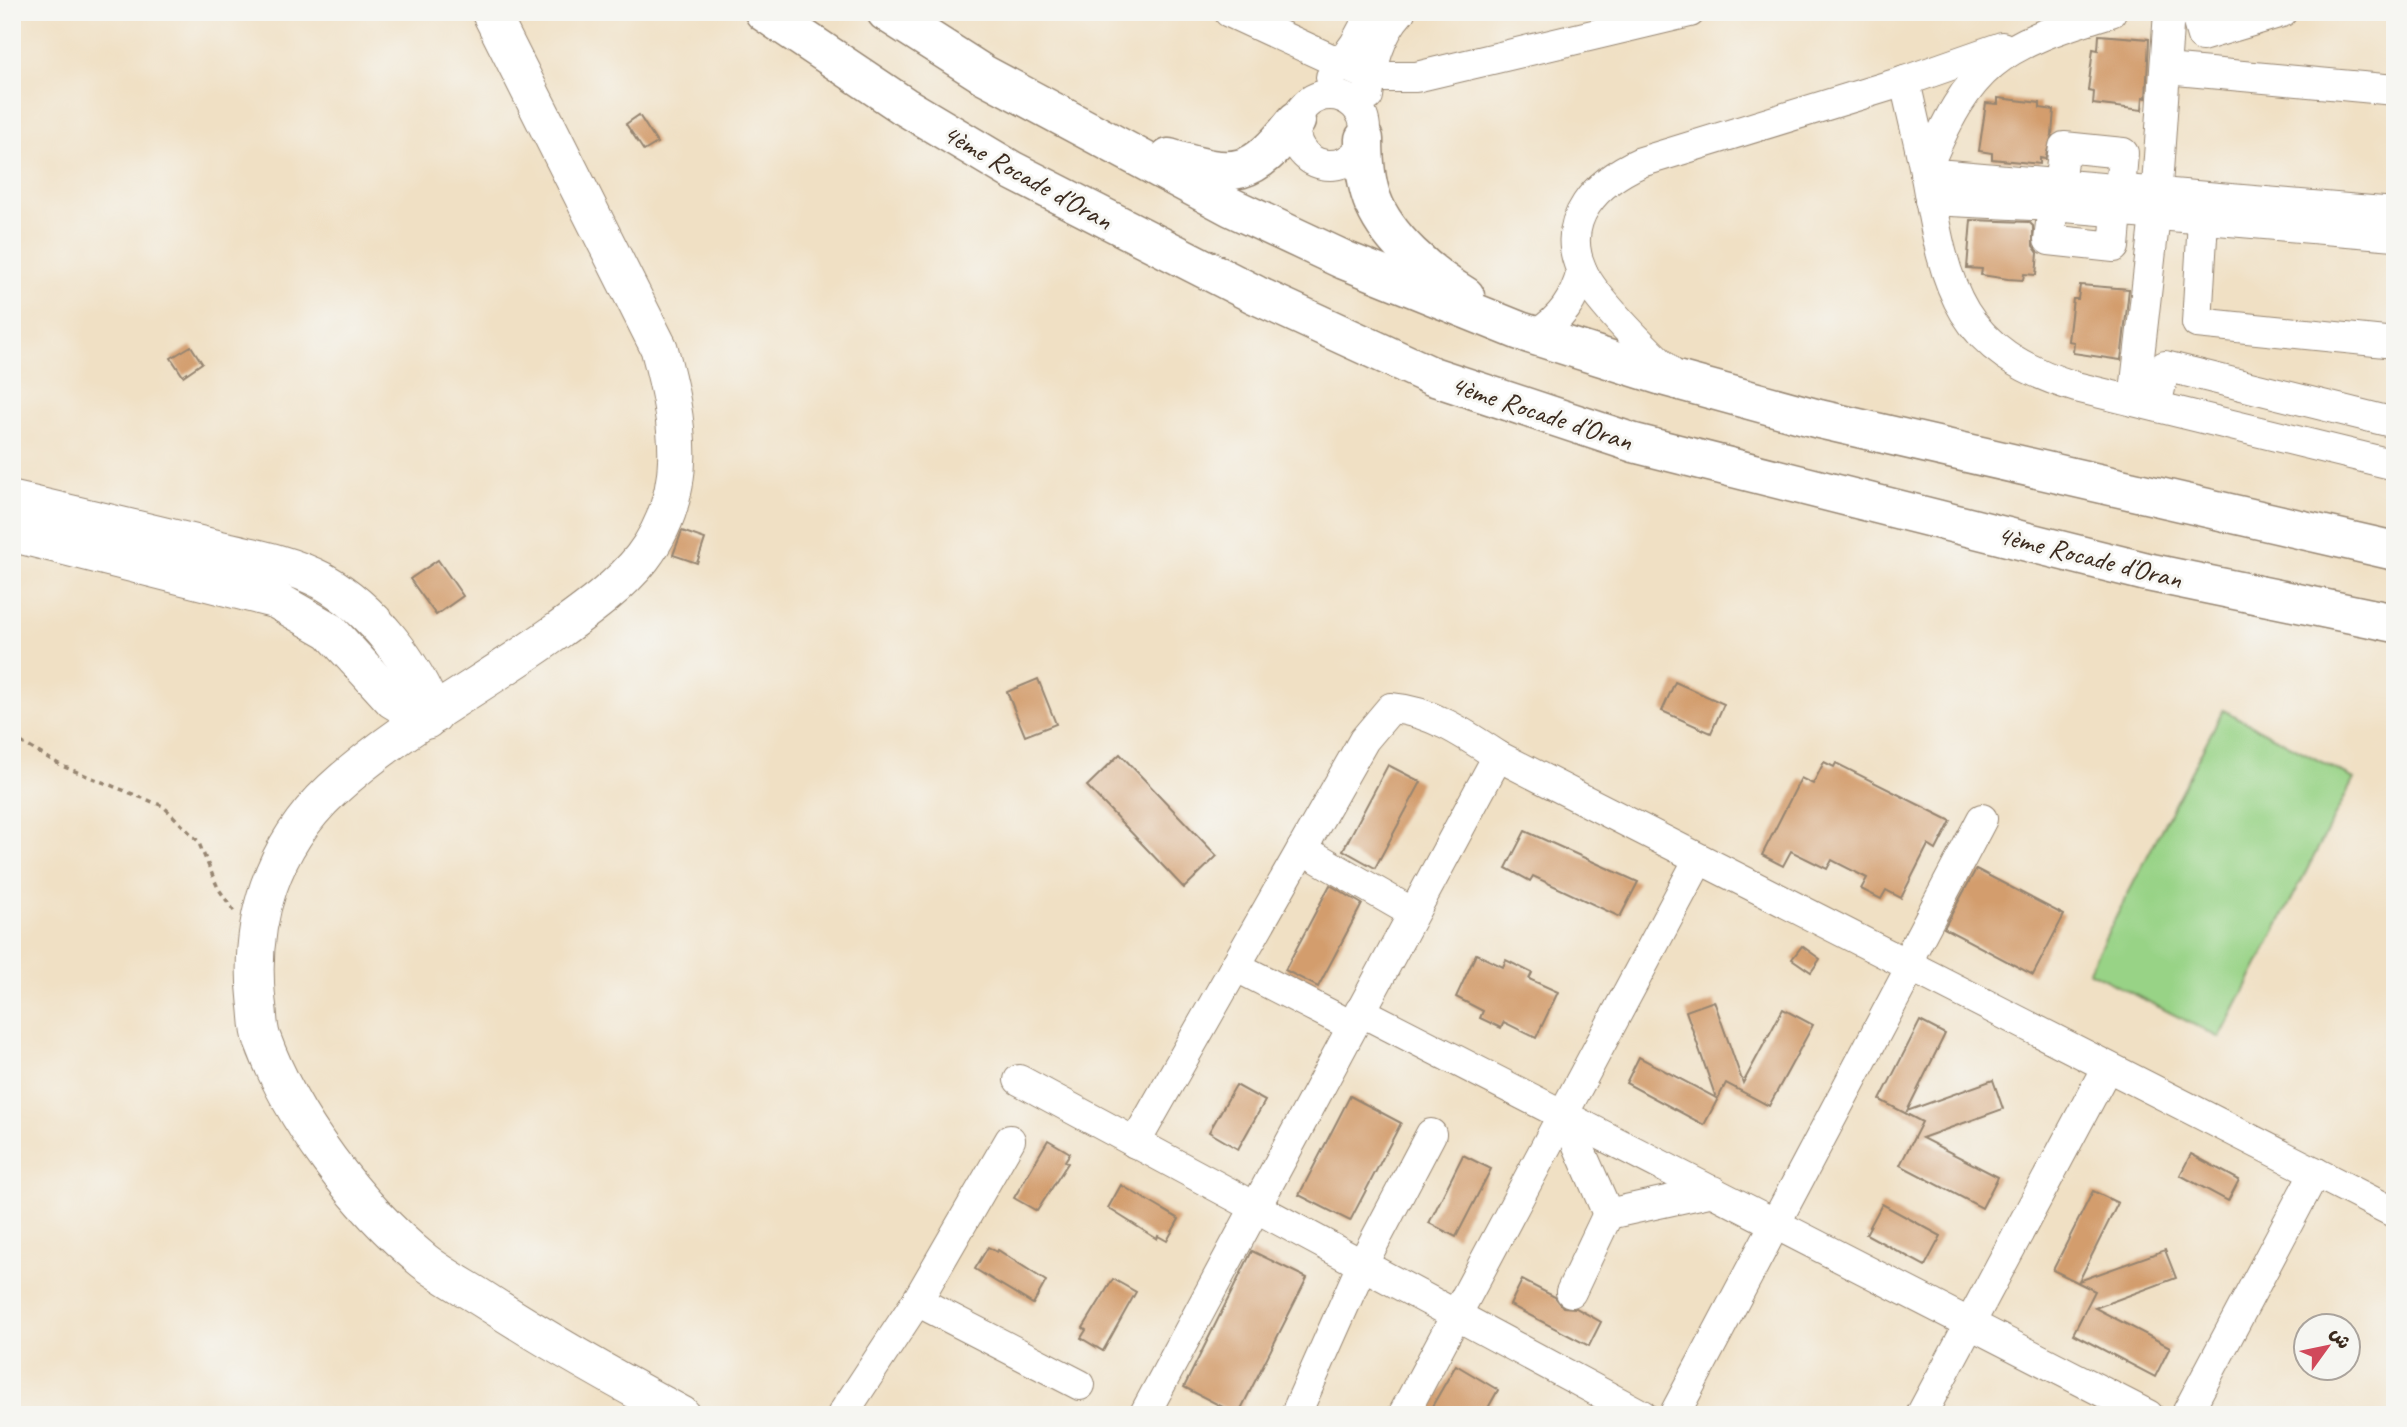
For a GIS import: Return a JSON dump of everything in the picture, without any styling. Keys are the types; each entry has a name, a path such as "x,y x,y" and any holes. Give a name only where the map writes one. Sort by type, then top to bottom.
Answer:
{"highway":[{"name":"4ème Rocade d'Oran","path":"764,12 893,99 1013,171 1256,295 1432,376 1634,443 2147,572 2395,623"},
{"path":"886,12 983,74 1087,132 1231,206 1344,260 1528,333 1678,380 1940,449 2395,551"},
{"path":"1087,132 1206,169 1233,171 1260,160 1306,109"},
{"path":"1364,132 1365,174 1373,202 1394,234 1431,272 1528,333"}],"main road":[{"path":"491,12 659,348 676,408 678,458 669,511 642,557 608,592 576,618 485,681 391,741 330,792 299,830 272,872 257,921 254,972 261,1036 318,1145 366,1206 426,1262 596,1369 682,1415"},
{"path":"12,500 301,571 345,596 390,640 414,672 430,717"},
{"path":"12,533 276,600 330,631 401,707 430,717"},
{"path":"414,672 439,681 485,681"},
{"path":"359,767 378,728 378,684"}],"street":[{"path":"1229,12 1370,77 1416,77 1690,12"},
{"path":"1372,12 1342,62 1306,109 1295,133 1305,155 1326,165 1350,159 1364,132 1370,77 1386,27 1400,12"},
{"path":"1678,380 1631,331 1582,271 1576,233 1581,212 1593,192 1617,173 1641,162 1905,81 2111,12"},
{"path":"2145,403 2155,205 2169,12"},
{"path":"2195,12 2202,36 2283,12"},
{"path":"1928,187 1959,100 1979,74 2006,52 2045,32"},
{"path":"2166,69 2395,90"},
{"path":"1905,81 1943,268 1958,302 1980,332 2008,358 2040,376 2395,465"},
{"path":"1306,109 1336,95 1346,99 1361,114 1364,132"},
{"path":"2056,195 2064,146 2123,153 2119,201"},
{"path":"1928,187 2056,195 2155,205 2395,213"},
{"path":"2155,205 2203,220 2395,235"},
{"path":"2203,220 2197,323 2204,326 2395,343"},
{"path":"1528,333 1567,309 1582,271"},
{"path":"2145,403 2165,366 2395,423"},
{"path":"1135,1143 1364,740 1391,708 1413,710 1464,733 1498,756 2395,1213"},
{"path":"1144,1415 1498,756"},
{"path":"1674,1415 1911,967 1912,952 1982,819"},
{"path":"1302,849 1413,913"},
{"path":"1404,1415 1699,859"},
{"path":"1235,966 1356,1018 1565,1116 2148,1415"},
{"path":"1921,1415 2107,1067"},
{"path":"1019,1080 1643,1415"},
{"path":"1565,1116 1608,1214 1571,1292"},
{"path":"1298,1409 1362,1265 1431,1134"},
{"path":"842,1415 918,1301 1010,1140"},
{"path":"2186,1415 2315,1172"},
{"path":"1608,1214 1713,1191"},
{"path":"918,1301 1080,1385"}],"path":[{"path":"12,737 62,766 163,806 198,841 218,888 231,909 239,917 257,921"}],"green space":[{"path":"2223,710 2354,779 2220,1038 2088,971"}],"building":[{"path":"2099,35 2149,39 2146,98 2143,97 2142,110 2093,104 2094,92 2088,91 2093,49 2098,50"},
{"path":"1998,98 2040,103 2040,108 2054,110 2052,135 2045,159 2040,158 2040,164 1992,159 1992,153 1979,151 1986,103 1998,104"},
{"path":"639,115 657,143 644,151 626,124"},
{"path":"1971,220 2029,222 2033,226 2033,246 2038,253 2036,275 2024,274 2023,280 2008,279 1981,275 1982,269 1967,268"},
{"path":"2080,285 2129,289 2121,360 2073,353 2074,342 2068,341 2073,299 2078,299"},
{"path":"191,346 202,363 183,376 171,358"},
{"path":"682,531 705,539 697,563 673,555"},
{"path":"438,560 463,596 436,615 410,579"},
{"path":"1038,679 1056,724 1025,736 1007,692"},
{"path":"1675,682 1724,704 1711,733 1662,711"},
{"path":"1120,754 1217,856 1184,888 1087,786"},
{"path":"1824,762 1834,767 1836,763 1951,821 1936,850 1928,845 1901,898 1886,890 1881,899 1861,889 1867,878 1832,860 1827,869 1791,851 1783,866 1762,855 1801,778 1813,784"},
{"path":"1388,765 1421,782 1375,868 1343,850"},
{"path":"1525,831 1638,882 1620,917 1533,876 1530,881 1506,868"},
{"path":"1976,869 2064,915 2033,975 1944,928"},
{"path":"1330,885 1362,904 1318,987 1285,970"},
{"path":"1802,946 1820,959 1811,972 1792,959"},
{"path":"1476,954 1503,967 1506,960 1532,973 1529,979 1558,992 1536,1038 1504,1022 1501,1028 1480,1018 1483,1011 1456,997"},
{"path":"1714,1001 1743,1083 1783,1009 1813,1025 1769,1106 1726,1083 1704,1125 1626,1083 1639,1057 1716,1098 1686,1011"},
{"path":"1920,1021 1945,1034 1907,1111 1993,1080 2003,1109 1922,1138 1998,1177 1982,1208 1900,1165 1922,1122 1880,1100"},
{"path":"1236,1085 1265,1101 1238,1149 1209,1132"},
{"path":"1350,1096 1401,1123 1350,1221 1299,1195"},
{"path":"1048,1140 1070,1153 1065,1161 1068,1163 1037,1211 1014,1198"},
{"path":"2191,1154 2239,1180 2228,1201 2180,1175"},
{"path":"1463,1155 1491,1169 1456,1237 1429,1223"},
{"path":"1121,1185 1179,1219 1167,1241 1158,1236 1157,1239 1108,1208"},
{"path":"2093,1191 2118,1203 2079,1281 2165,1250 2176,1278 2095,1308 2170,1347 2155,1377 2073,1334 2095,1291 2053,1270"},
{"path":"1882,1204 1941,1236 1925,1266 1866,1234"},
{"path":"988,1247 997,1252 998,1250 1046,1281 1033,1304 975,1269"},
{"path":"1252,1251 1307,1278 1238,1415 1184,1387"},
{"path":"1113,1279 1136,1292 1103,1351 1081,1338 1086,1330 1083,1328"},
{"path":"1522,1280 1555,1297 1563,1307 1576,1308 1601,1322 1589,1346 1510,1305"},
{"path":"1456,1365 1498,1390 1484,1415 1427,1415"}]}
